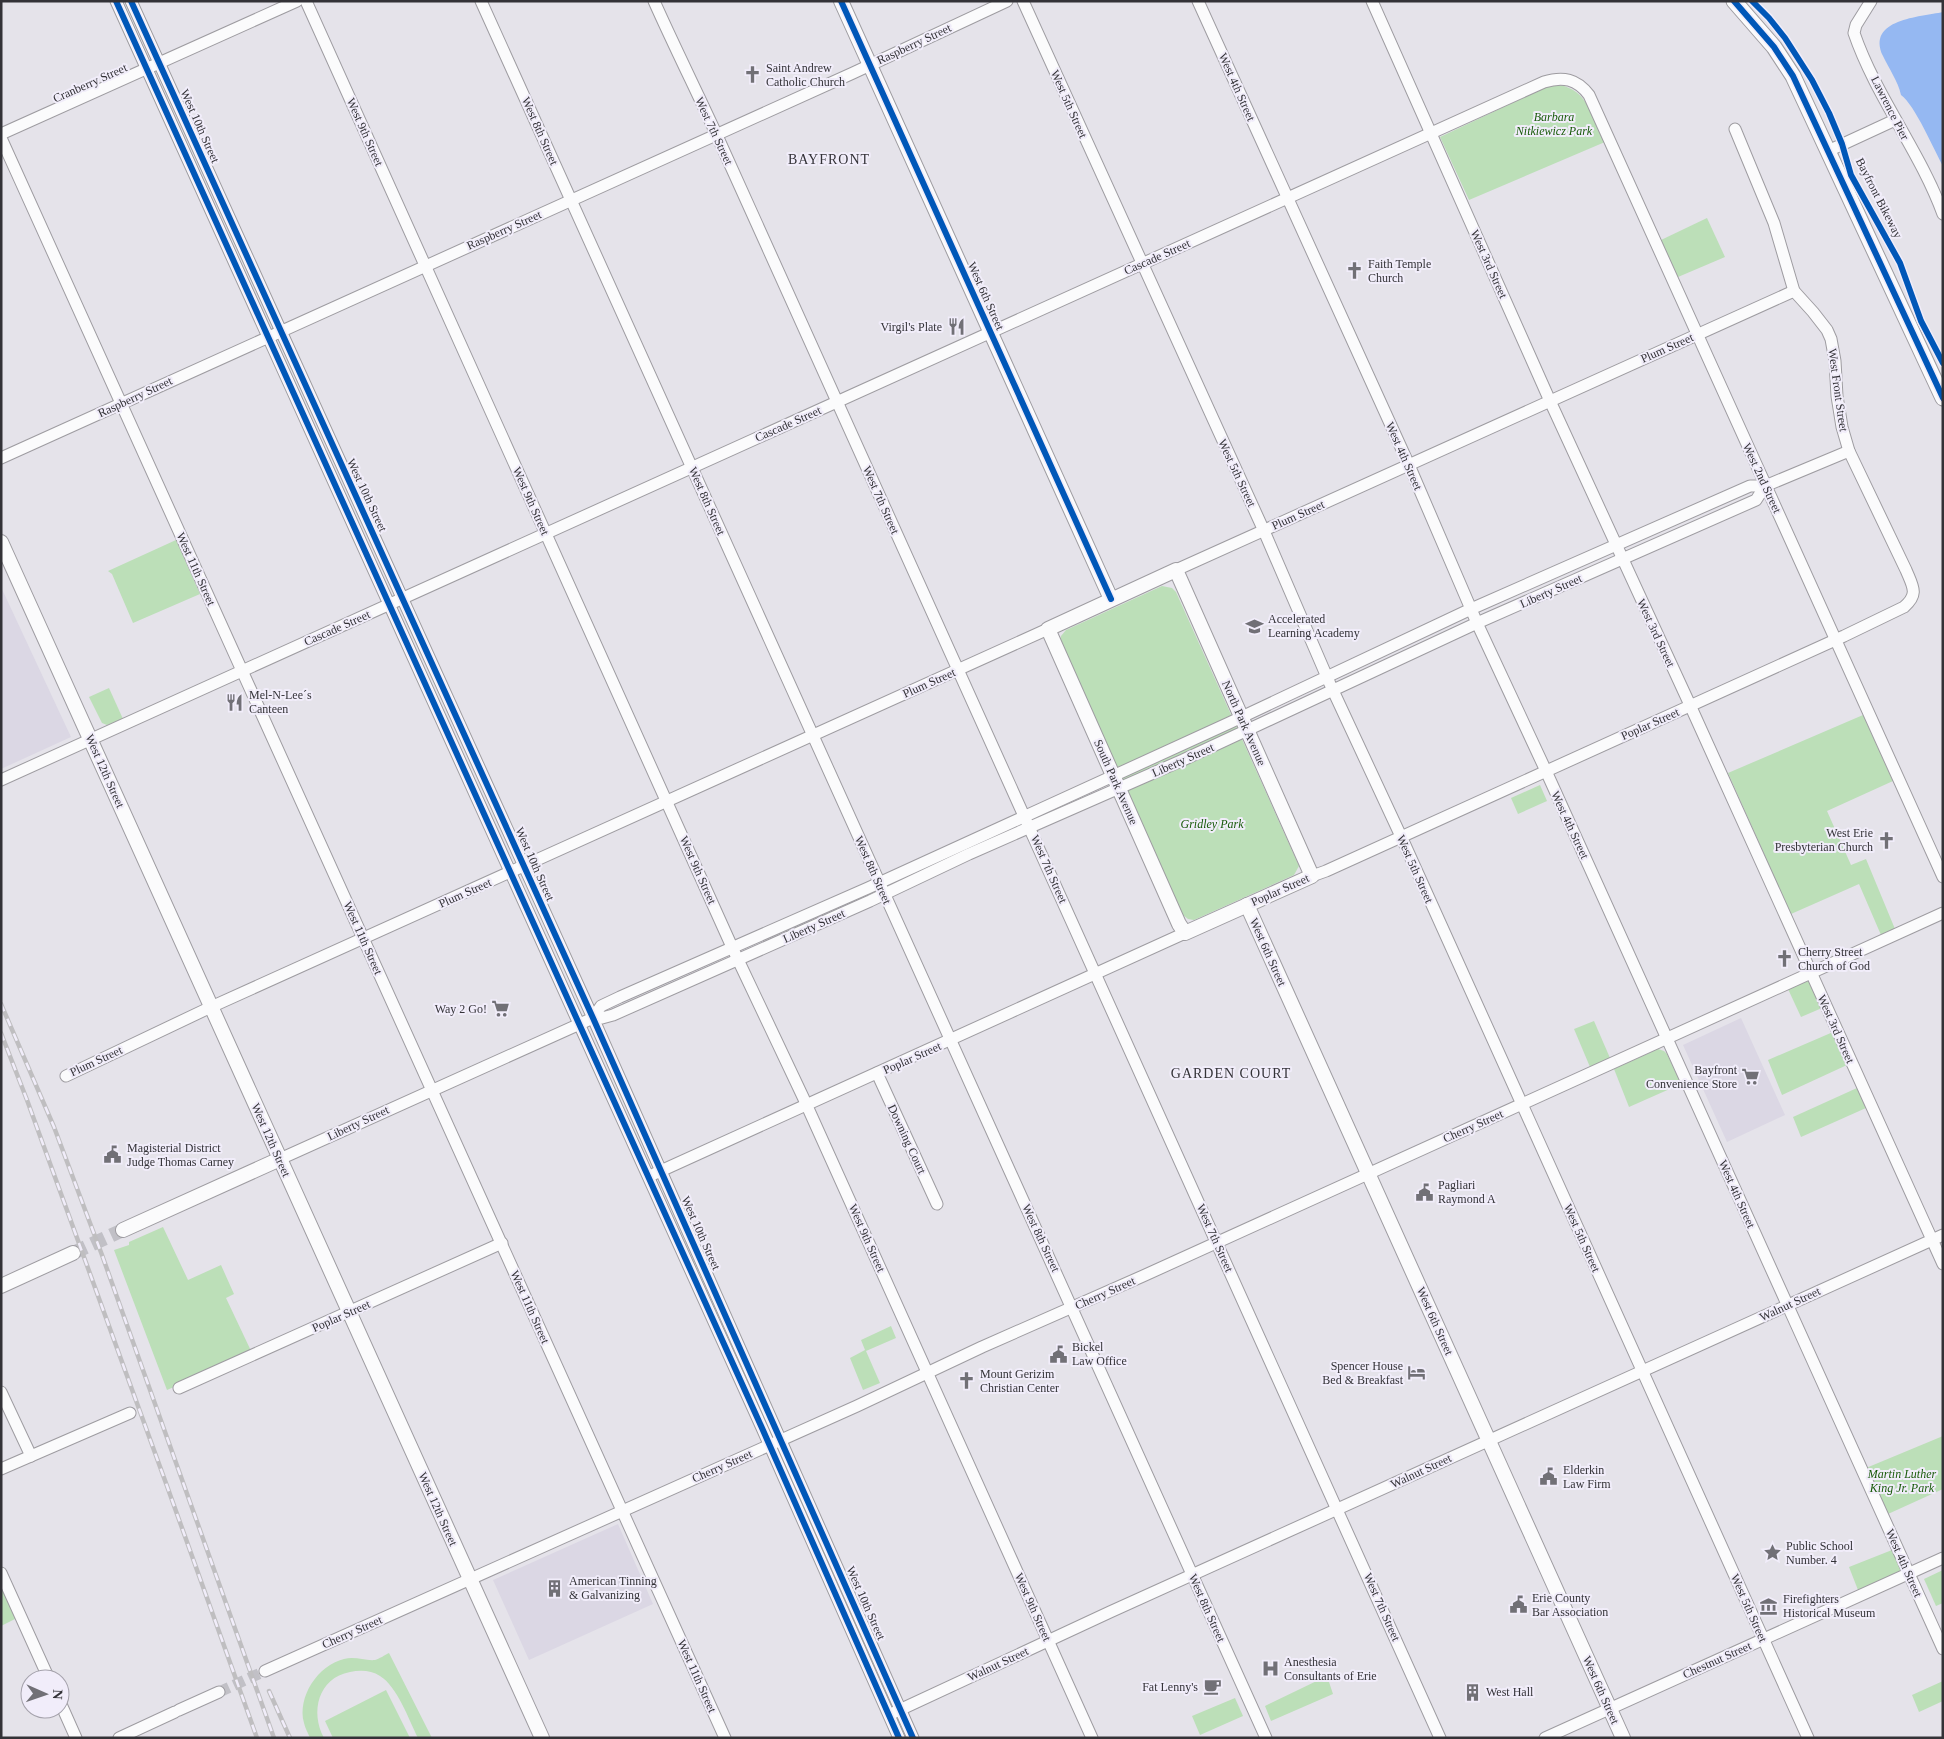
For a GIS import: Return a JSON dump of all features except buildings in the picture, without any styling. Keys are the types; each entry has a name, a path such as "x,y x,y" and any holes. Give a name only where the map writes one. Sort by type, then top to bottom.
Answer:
{"highway":[{"path":"1734,1 1762,31 1784,61 1800,90 1943,398"}],"main road":[{"name":"West 6th Street","path":"842,1 1111,599"},
{"name":"West 12th Street","path":"1,542 542,1738"},
{"name":"Plum Street","path":"1048,629 1176,570"},
{"name":"North Park Avenue","path":"1176,570 1312,876"},
{"name":"South Park Avenue","path":"1048,629 1179,924 1185,933"},
{"name":"Poplar Street","path":"1185,933 1312,876"},
{"name":"West 6th Street","path":"1247,905 1623,1738"},
{"name":"Liberty Street","path":"123,1230 280,1159"},
{"path":"1,1286 73,1253"}],"street":[{"name":"West 10th Street","path":"116,1 769,1444 899,1738"},
{"name":"West 10th Street","path":"131,1 593,1018 913,1738"},
{"name":"Cranberry Street","path":"1,136 297,1"},
{"name":"West 9th Street","path":"306,1 545,534 668,801 732,947 1092,1738"},
{"name":"West 8th Street","path":"481,1 1266,1738"},
{"name":"West 7th Street","path":"654,1 716,134 1440,1738"},
{"name":"Raspberry Street","path":"1,458 870,65 1007,1"},
{"name":"West 5th Street","path":"1023,1 1264,531 1332,690 1400,836 1808,1738"},
{"name":"West 4th Street","path":"1198,1 1409,465 1477,623 1546,771 1943,1649"},
{"name":"West 3rd Street","path":"1372,1 1550,401 1811,973 1937,1237 1943,1264"},
{"name":"Lawrence Pier","path":"1871,1 1856,25 1854,33 1895,120 1927,179 1943,214"},
{"name":"Cascade Street","path":"1,780 1431,132 1544,82 1561,79 1577,82"},
{"name":"West 2nd Street","path":"1577,82 1589,95 1596,110 1943,877"},
{"path":"1828,151 1895,120"},
{"name":"West Front Street","path":"1735,128 1774,224 1794,291 1827,330 1831,339 1840,412 1849,451 1906,570 1913,588 1914,595 1911,600"},
{"name":"West 11th Street","path":"1,136 725,1738"},
{"path":"207,204 220,198"},
{"name":"Plum Street","path":"1176,570 1794,291"},
{"name":"Liberty Street","path":"280,1159 578,1024 593,1018 613,1015 1030,828 1241,717 1471,609 1750,486 1765,486 1849,451"},
{"name":"Liberty Street","path":"593,1018 601,1006 1024,816 1247,730 1477,623 1756,500 1765,486"},
{"path":"346,510 359,504"},
{"name":"Poplar Street","path":"1312,876 1835,640 1904,607 1911,600"},
{"name":"Plum Street","path":"66,1076 211,1007 1048,629"},
{"path":"450,739 463,733"},
{"name":"Cherry Street","path":"266,1671 1943,913"},
{"name":"Poplar Street","path":"648,1177 1185,933"},
{"name":"Downing Court","path":"877,1073 937,1204"},
{"name":"Walnut Street","path":"889,1715 1488,1440 1643,1372 1937,1237"},
{"name":"Poplar Street","path":"179,1388 502,1244"},
{"path":"708,1311 721,1306"},
{"path":"1,1392 31,1456"},
{"path":"1,1469 130,1414"},
{"name":"Chestnut Street","path":"1545,1738 1943,1558"},
{"path":"1,1573 44,1669"},
{"path":"829,1579 841,1573"},
{"path":"119,1738 219,1692"},
{"path":"68,1719 76,1738"}],"shaded area":[{"path":"1,587 71,737 1,769"},
{"path":"1741,1018 1785,1115 1727,1142 1683,1045"},
{"name":"American Tinning & Galvanizing","path":"618,1524 653,1604 529,1660 493,1580"}],"green space":[{"name":"Barbara Nitkiewicz Park","path":"1559,85 1576,92 1583,99 1593,115 1605,142 1469,200 1440,137 1548,86"},
{"path":"1707,218 1725,257 1678,277 1661,240"},
{"path":"176,540 200,594 133,623 112,574 108,571"},
{"name":"Gridley Park","path":"1162,586 1172,588 1176,592 1299,866 1294,875 1194,920 1188,919 1183,915 1060,642 1061,636 1066,630"},
{"path":"109,688 123,719 107,725 102,723 89,697"},
{"path":"1863,715 1893,781 1827,811 1851,865 1866,859 1895,929 1881,935 1859,884 1791,914 1728,773"},
{"path":"1540,785 1547,801 1518,814 1511,798"},
{"path":"1807,981 1810,982 1822,1008 1801,1017 1788,989"},
{"path":"1594,1021 1610,1058 1590,1067 1574,1029"},
{"path":"1833,1032 1847,1065 1782,1095 1768,1060"},
{"path":"1658,1049 1667,1054 1681,1084 1629,1107 1614,1069"},
{"path":"1857,1088 1866,1108 1801,1137 1793,1117"},
{"path":"163,1227 188,1280 221,1265 234,1294 226,1298 252,1353 167,1390 114,1250 129,1245 129,1242"},
{"path":"891,1326 896,1338 866,1351 880,1383 863,1390 850,1358 865,1350 861,1340"},
{"name":"Martin Luther King Jr. Park","path":"1943,1436 1943,1489 1888,1514 1866,1468"},
{"path":"1892,1550 1901,1571 1858,1590 1849,1567"},
{"path":"1943,1570 1943,1603 1936,1606 1924,1579"},
{"path":"1,1573 21,1616 1,1626"},
{"path":"389,1653 432,1738 418,1738 392,1687 377,1674 362,1671 339,1675 330,1681 320,1697 318,1707 318,1718 324,1738 310,1738 304,1723 304,1703 307,1693 318,1675 335,1662 344,1659 375,1660"},
{"path":"1327,1676 1333,1694 1271,1721 1265,1706"},
{"path":"1943,1681 1943,1701 1919,1712 1912,1695"},
{"path":"386,1690 410,1738 333,1738 325,1721"},
{"path":"1235,1698 1243,1716 1200,1735 1192,1716"}],"water":[{"path":"1943,12 1943,166 1918,118 1901,95 1896,80 1883,56 1880,44 1882,34 1888,27 1909,18"}],"tunnel":[{"path":"73,1253 123,1230"},
{"path":"219,1692 265,1671"}],"railway":[{"path":"1,1004 54,1127 102,1255 274,1738"},
{"path":"1,1033 27,1100 257,1738"},
{"path":"269,1691 290,1738"}],"cycle path":[{"path":"116,1 762,1428 899,1738"},
{"path":"131,1 593,1018 913,1738"},
{"path":"841,1 1111,599"},
{"path":"1734,1 1774,47 1793,76 1943,398"},
{"name":"Bayfront Bikeway","path":"1752,1 1785,38 1812,80 1842,144 1851,175 1900,263 1921,321 1943,363"}],"place":[{"name":"Saint Andrew Catholic Church","path":"752,75"},
{"name":"Faith Temple Church","path":"1354,271"},
{"name":"Virgil's Plate","path":"956,327"},
{"name":"Accelerated Learning Academy","path":"1254,626"},
{"name":"Mel-N-Lee´s Canteen","path":"235,702"},
{"name":"West Erie Presbyterian Church","path":"1887,840"},
{"name":"Cherry Street Church of God","path":"1784,959"},
{"name":"Way 2 Go!","path":"501,1009"},
{"name":"Bayfront Convenience Store","path":"1751,1077"},
{"name":"Magisterial District Judge Thomas Carney","path":"113,1155"},
{"name":"Pagliari Raymond A","path":"1424,1192"},
{"name":"Bickel Law Office","path":"1058,1354"},
{"name":"Spencer House Bed & Breakfast","path":"1417,1373"},
{"name":"Mount Gerizim Christian Center","path":"966,1381"},
{"name":"Elderkin Law Firm","path":"1549,1477"},
{"name":"Public School Number. 4","path":"1772,1553"},
{"name":"American Tinning & Galvanizing","path":"555,1588"},
{"name":"Erie County Bar Association","path":"1518,1605"},
{"name":"Firefighters Historical Museum","path":"1769,1606"},
{"name":"Anesthesia Consultants of Erie","path":"1270,1669"},
{"name":"Fat Lenny's","path":"1212,1687"},
{"name":"West Hall","path":"1472,1692"}],"district":[{"name":"BAYFRONT","path":"829,159"},
{"name":"GARDEN COURT","path":"1231,1073"}]}
